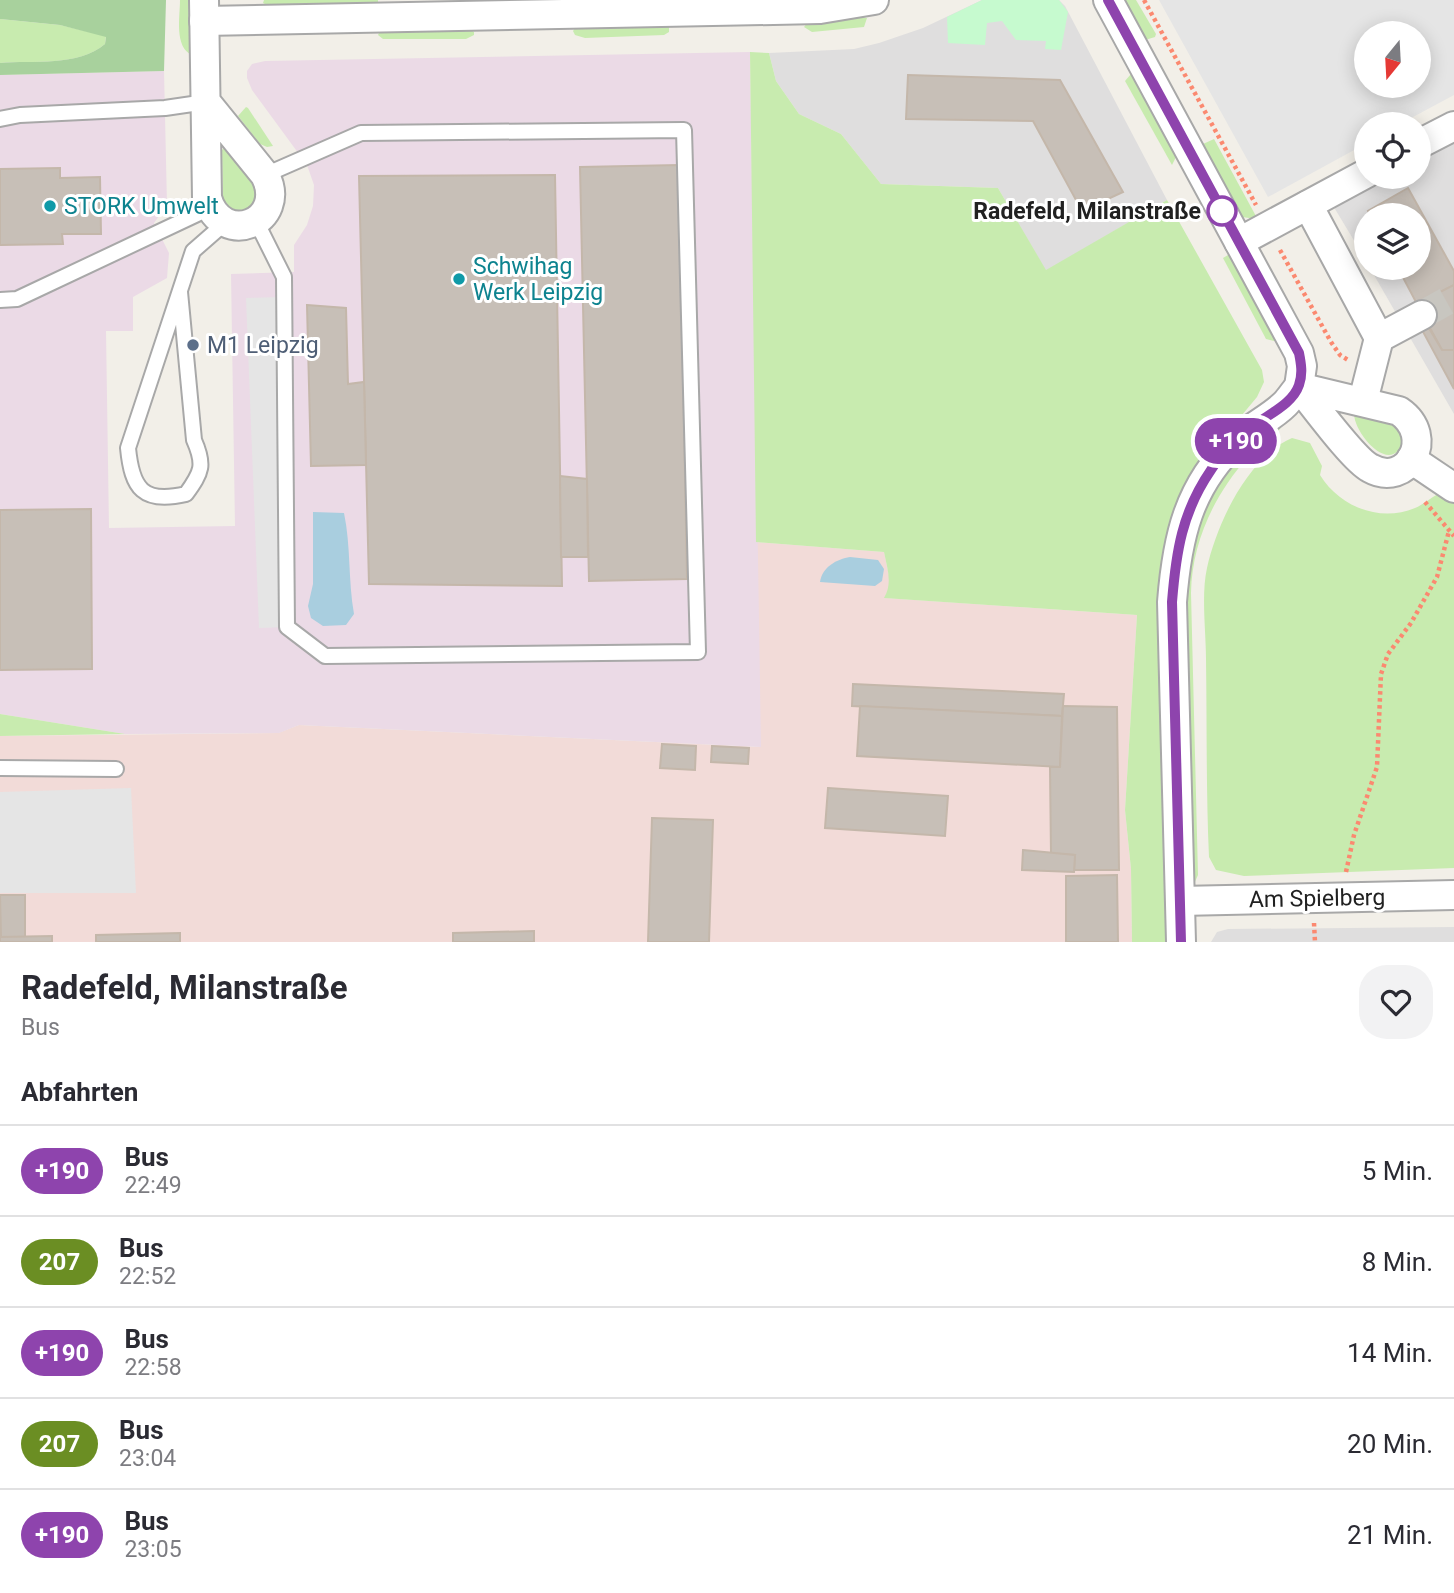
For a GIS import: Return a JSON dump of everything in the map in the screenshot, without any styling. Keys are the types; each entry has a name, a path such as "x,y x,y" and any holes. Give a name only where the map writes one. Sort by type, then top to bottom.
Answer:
{"street":[{"path":"206,102 270,184 270,205 256,221 236,226 218,216 207,198 204,10 820,9 874,0"},
{"path":"1108,0 1299,353 1302,366 1299,387 1285,404 1236,441 1212,467 1195,496 1175,559 1172,602 1181,942"},
{"path":"1431,137 1454,125"},
{"path":"1240,243 1354,180"},
{"path":"1308,205 1379,338 1363,401"},
{"path":"1379,338 1422,315"},
{"path":"1299,387 1399,411 1415,426 1418,436 1417,447 1411,460 1398,470 1388,473 1367,467 1299,387"},
{"path":"1411,460 1454,488"},
{"name":"Am Spielberg","path":"1180,901 1454,895"}],"lane":[{"path":"0,119 20,115 165,108 206,102"},
{"path":"256,221 284,277 287,627 325,656 698,652 684,130 361,133 265,175"},
{"path":"180,292 194,440 201,456 200,475 186,494 155,498 142,490 130,472 128,447 193,251 218,216"},
{"path":"0,300 17,299 218,216"},
{"path":"0,768 116,769"}],"path":[{"path":"1144,0 1335,349 1348,360 1371,368"},
{"path":"1341,897 1354,835 1377,767 1381,674 1388,654 1411,623 1437,577 1450,531"}],"shaded area":[{"path":"982,0 1059,0 1065,6 1167,200 1046,271 998,188 881,184 841,134 799,114 776,81 769,53 854,49 879,43 923,28"},
{"path":"1159,0 1454,0 1454,95 1422,112 1354,112 1354,150 1268,197"},
{"path":"750,52 761,747 299,725 279,733 125,734 0,714 0,75 164,71 167,205 154,223 169,253 167,278 133,297 133,331 106,331 109,528 235,526 231,274 294,272 294,245 307,225 313,206 314,185 307,165 252,90 247,71 252,64 265,61"},
{"path":"1454,140 1454,414 1377,280 1431,280 1431,203 1354,203 1354,240 1332,204 1361,189 1431,189 1431,152"},
{"path":"284,297 287,627 259,628 246,298"},
{"path":"756,542 884,552 889,575 889,590 885,598 1137,615 1125,810 1131,869 1132,942 0,942 0,736 278,733 299,725 760,747"},
{"path":"131,788 136,893 0,893 0,792"},
{"path":"1454,927 1454,942 1211,942 1217,932 1228,929"}],"green space":[{"path":"0,0 166,0 164,71 0,75 0,63 55,61 82,56 105,44 106,37 60,25 0,19"},
{"path":"180,0 191,0 192,55 186,51 180,39"},
{"path":"264,0 378,2 374,5 267,5 263,3"},
{"path":"982,0 1059,0 1068,12 1061,50 1045,49 1046,41 1016,40 1002,21 987,23 985,45 948,43 947,17"},
{"path":"1124,0 1136,0 1156,34 1155,37 1145,40"},
{"path":"867,18 864,27 812,32 804,27 808,22"},
{"path":"0,19 60,25 106,36 105,44 82,56 69,59 0,63"},
{"path":"669,26 669,32 664,35 585,38 575,35 573,31 576,27"},
{"path":"469,29 474,35 466,39 383,39 378,35 380,31"},
{"path":"750,52 769,53 776,81 799,114 841,134 881,184 998,188 1046,270 1167,200 1262,370 1264,382 1257,397 1197,469 1159,593 1166,942 1132,942 1131,869 1125,810 1137,615 884,598 889,581 884,552 756,542"},
{"path":"1131,74 1178,153 1172,165 1125,81"},
{"path":"246,107 273,146 260,144 238,116"},
{"path":"1214,139 1256,219 1242,217 1203,144"},
{"path":"225,147 249,175 257,192 256,200 244,210 230,210 223,200 222,150"},
{"path":"1233,252 1280,339 1266,339 1223,258"},
{"path":"1354,414 1395,423 1404,439 1399,450 1392,455 1375,449 1361,433"},
{"path":"1283,424 1276,434 1248,457 1215,503 1201,538 1192,574 1198,875 1194,884 1185,609 1191,549 1205,509 1230,467 1250,444"},
{"path":"1292,438 1310,443 1322,466 1320,475 1328,486 1361,509 1388,514 1401,512 1418,507 1438,494 1454,503 1454,868 1244,876 1216,870 1209,857 1204,602 1207,568 1218,531 1248,476 1276,447"},
{"path":"0,714 125,734 0,736"}],"water":[{"path":"313,512 344,513 354,614 346,625 323,626 311,618 308,606 313,584"},
{"path":"850,557 878,560 884,569 882,581 875,586 820,582 831,565"}],"building":[{"path":"908,75 1060,80 1123,192 1082,211 1033,121 906,119"},
{"path":"679,165 687,579 589,581 580,167"},
{"name":"STORK Umwelt","path":"60,168 60,178 100,177 101,234 62,234 63,244 0,245 0,169"},
{"name":"Schwihag Werk Leipzig","path":"555,175 562,586 369,584 359,176"},
{"path":"1409,189 1416,203 1382,203"},
{"path":"1431,230 1454,271 1454,285 1417,304 1404,280 1431,280"},
{"path":"1454,285 1454,350 1442,350 1417,304"},
{"path":"307,305 346,308 348,384 364,382 366,465 311,466"},
{"path":"1427,325 1442,350 1454,350 1454,389 1421,328"},
{"path":"560,476 587,479 588,557 561,557"},
{"path":"91,509 92,669 0,670 0,510"},
{"path":"853,684 1064,694 1062,716 852,706"},
{"path":"860,706 1062,716 1060,767 857,756"},
{"path":"1063,706 1117,707 1119,870 1074,870 1075,855 1051,854 1050,767 1060,767"},
{"path":"662,744 696,746 695,770 660,768"},
{"path":"712,746 749,748 748,764 711,762"},
{"path":"828,788 948,796 945,836 825,828"},
{"path":"652,818 713,820 709,942 648,942"},
{"path":"1023,850 1075,855 1074,872 1022,870"},
{"path":"1117,875 1118,942 1066,942 1066,876"},
{"path":"0,895 25,895 25,937 1,937"},
{"path":"534,931 534,942 453,942 453,933"},
{"path":"180,933 180,942 96,942 96,935"},
{"path":"52,936 52,942 0,942 0,937"}],"tunnel":[{"path":"1422,315 1454,297"}],"bus line":[{"name":"+190","path":"1108,0 1299,353 1302,366 1299,387 1285,404 1236,441 1212,467 1195,496 1175,559 1172,602 1181,942"}],"place":[{"name":"STORK Umwelt","path":"50,206"},
{"name":"Radefeld, Milanstraße","path":"1222,211"},
{"name":"Schwihag Werk Leipzig","path":"459,279"},
{"name":"M1 Leipzig","path":"193,345"}]}
